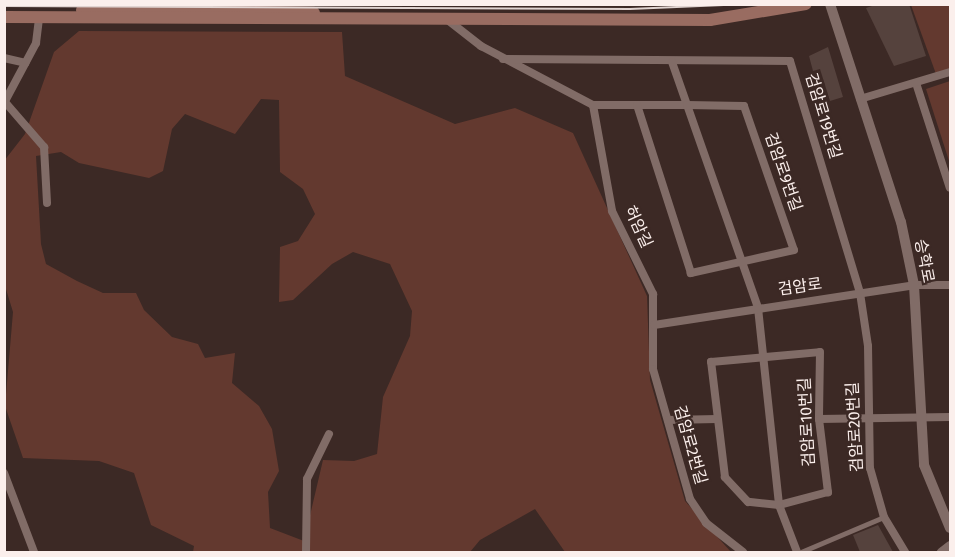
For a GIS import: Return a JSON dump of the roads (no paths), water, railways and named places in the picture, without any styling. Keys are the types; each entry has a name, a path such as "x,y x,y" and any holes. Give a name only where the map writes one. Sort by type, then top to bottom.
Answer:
{"main road":[{"path":"4,9 653,15 748,12 782,4"},
{"path":"4,17 449,21 710,20 806,4"}],"street":[{"name":"승학로","path":"830,4 902,222 914,285 919,417 924,465 951,528"},
{"path":"39,18 36,43 5,102 44,147 47,203"},
{"path":"449,21 503,59 593,105 687,105"},
{"path":"4,58 25,63"},
{"path":"503,59 672,62 758,308 767,356 779,505 797,552"},
{"name":"검암로19번길","path":"672,62 790,61 860,293"},
{"path":"860,99 951,72"},
{"path":"916,83 951,188"},
{"name":"허암길","path":"593,105 612,211 653,294 654,325"},
{"name":"검암로9번길","path":"637,105 691,273 743,264 794,250 744,106 687,105"},
{"name":"검암로","path":"654,325 914,285 951,285"},
{"name":"검암로20번길","path":"860,293 868,346 867,417 870,468 884,517 904,552"},
{"name":"검암로2번길","path":"654,325 653,369 690,500 706,523 743,552"},
{"name":"검암로10번길","path":"820,352 819,419 828,492 779,505 748,502 733,490 725,477 711,362 767,356 820,352"},
{"path":"819,419 951,417"},
{"path":"668,420 717,419"},
{"path":"306,552 307,479 329,434"},
{"path":"4,473 34,552"},
{"path":"941,552 951,545"}],"lane":[{"path":"801,552 884,517"}],"tram line":[{"path":"4,6 630,9 747,4"}]}
